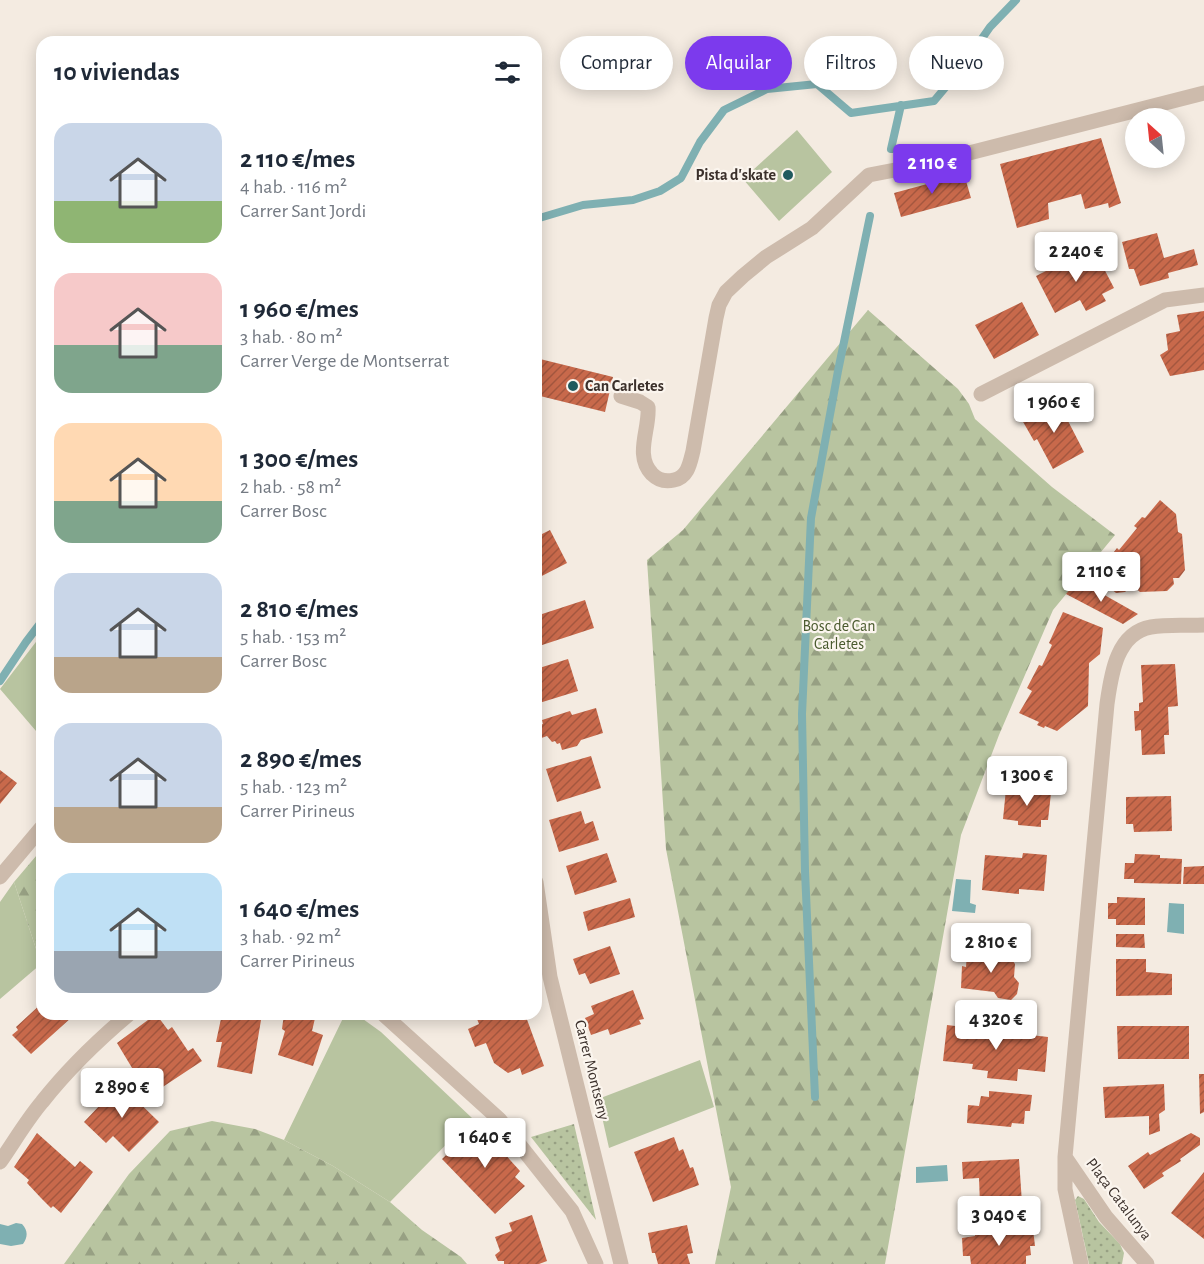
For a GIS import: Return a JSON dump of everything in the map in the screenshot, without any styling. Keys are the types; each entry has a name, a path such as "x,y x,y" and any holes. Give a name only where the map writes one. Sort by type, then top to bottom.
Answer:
{"street":[{"path":"621,396 648,407 649,417 643,459 648,469 654,477 662,480 671,481 680,478 687,471 693,451 716,318 719,305 726,292 766,257 812,228 869,175 937,161 1204,93"},
{"path":"981,394 1165,300 1204,295"},
{"path":"1065,1156 1107,704 1114,663 1126,643 1137,633 1150,627 1204,626"},
{"path":"0,877 36,834"},
{"name":"Carrer Montseny","path":"542,922 550,976 621,1264"},
{"path":"542,962 550,976"},
{"path":"0,1162 40,1103 76,1063 123,1020"},
{"path":"390,1020 499,1119 572,1210 596,1264"},
{"name":"Plaça Catalunya","path":"1065,1156 1065,1189 1081,1264"},
{"name":"Plaça Catalunya","path":"1065,1156 1106,1216 1147,1264"}],"green space":[{"name":"Pista d'skate","path":"797,130 832,172 779,221 743,179"},
{"name":"Bosc de Can Carletes","path":"868,310 958,389 969,404 975,419 1052,487 1115,535 1053,610 999,735 961,835 885,1264 715,1264 731,1187 666,849 647,560 683,530"},
{"path":"36,642 36,731 0,689"},
{"path":"36,856 36,949 14,882"},
{"path":"14,882 36,949 36,968 0,999 0,902"},
{"path":"342,1020 364,1020 381,1032 472,1118 390,1202 333,1166 284,1140"},
{"path":"700,1060 714,1107 609,1148 598,1099"},
{"path":"212,1121 255,1129 284,1140 333,1166 390,1202 467,1264 64,1264 129,1174 170,1131"},
{"path":"574,1124 596,1220 531,1137"},
{"path":"1078,1196 1084,1199 1099,1222 1120,1244 1124,1253 1122,1264 1089,1264 1075,1200"}],"water":[{"path":"956,879 971,880 970,903 976,905 975,913 952,911"},
{"path":"1169,903 1184,904 1184,934 1167,932"},
{"path":"947,1165 948,1181 916,1183 916,1167"},
{"path":"16,1223 22,1224 26,1231 23,1244 11,1246 0,1244 0,1224 8,1226"}],"building":[{"path":"1101,138 1121,203 1109,208 1108,203 1085,209 1081,194 1048,203 1049,219 1017,228 1000,164"},
{"path":"964,174 971,198 901,217 894,193"},
{"path":"1157,233 1164,258 1194,249 1198,265 1168,273 1169,278 1140,286 1134,269 1129,269 1122,242"},
{"path":"1086,251 1093,264 1100,261 1114,288 1102,294 1106,301 1086,311 1080,300 1055,313 1036,276"},
{"path":"1022,302 1039,335 994,359 975,325"},
{"path":"1204,311 1204,370 1170,376 1160,355 1168,350 1166,334 1180,331 1177,315"},
{"name":"Can Carletes","path":"542,359 613,377 605,412 542,396"},
{"path":"1060,400 1084,452 1053,469 1037,439 1034,441 1022,420"},
{"path":"1160,500 1176,514 1178,532 1182,534 1185,570 1179,578 1173,578 1174,584 1167,591 1140,592 1132,585 1125,592 1116,593 1097,577 1117,548 1119,550 1137,528 1134,526 1142,517 1145,518"},
{"path":"550,530 567,563 542,576 542,534"},
{"path":"1078,580 1138,614 1123,624 1066,594"},
{"path":"585,600 594,628 542,645 542,614"},
{"path":"1063,612 1103,628 1100,654 1089,663 1088,706 1057,731 1037,725 1039,722 1019,713 1032,691 1027,688 1039,665 1042,666 1052,645 1049,643"},
{"path":"568,659 578,691 542,702 542,667"},
{"path":"1175,664 1178,706 1168,707 1169,735 1164,735 1165,754 1142,755 1141,730 1135,731 1134,711 1139,711 1139,703 1143,702 1141,665"},
{"path":"596,708 603,733 581,740 577,746 562,750 560,743 552,742 547,736 542,738 542,720 570,711 572,715"},
{"path":"591,756 601,788 557,802 546,769"},
{"path":"0,770 17,783 0,804"},
{"path":"1006,789 1051,793 1048,820 1041,820 1041,827 1018,825 1018,821 1003,819"},
{"path":"1171,796 1172,831 1134,832 1133,824 1126,824 1126,797"},
{"path":"581,811 585,824 593,821 599,840 559,852 549,820"},
{"path":"607,853 617,882 575,895 566,866"},
{"path":"1023,853 1047,855 1044,891 1019,889 1019,894 982,890 985,855 1022,858"},
{"path":"1135,854 1182,859 1181,884 1134,883 1134,879 1124,879 1125,863 1134,863"},
{"path":"1204,866 1204,884 1183,884 1184,867"},
{"path":"1117,897 1145,898 1145,925 1116,925 1116,919 1108,919 1108,903 1117,903"},
{"path":"630,898 635,917 588,931 583,912"},
{"path":"1116,934 1144,934 1145,948 1116,947"},
{"path":"610,946 620,974 590,984 585,973 579,975 573,959"},
{"path":"990,949 998,949 1001,956 1010,957 1015,964 1014,977 1019,983 1017,994 1011,1000 998,998 994,992 961,988 962,966 966,967 967,953 985,954"},
{"path":"1116,959 1146,959 1146,972 1172,974 1172,995 1116,996"},
{"path":"633,990 644,1019 639,1020 641,1024 610,1035 608,1029 591,1035 585,1018 594,1014 591,1006"},
{"path":"36,1009 36,1020 69,1020 31,1054 12,1035 18,1030 16,1027"},
{"path":"148,1020 160,1020 168,1030 172,1027 188,1051 193,1048 202,1061 149,1096 117,1043"},
{"path":"221,1020 261,1020 252,1074 217,1067 222,1042 216,1042"},
{"path":"283,1020 315,1020 312,1031 323,1035 313,1066 278,1055 285,1031 282,1029"},
{"path":"477,1020 527,1020 544,1066 522,1075 520,1068 508,1073 494,1063 486,1043 475,1047 468,1029 479,1024"},
{"path":"947,1025 1048,1037 1045,1072 1018,1069 1017,1081 987,1078 988,1071 972,1069 973,1064 943,1061"},
{"path":"1117,1026 1189,1026 1189,1059 1118,1059"},
{"path":"1199,1074 1204,1074 1204,1112 1200,1114"},
{"path":"120,1084 159,1122 129,1152 113,1136 106,1143 84,1122"},
{"path":"1164,1084 1165,1110 1159,1114 1160,1131 1149,1135 1149,1116 1105,1118 1103,1087"},
{"path":"989,1091 1032,1095 1030,1111 1025,1111 1024,1124 1012,1123 1011,1127 967,1123 968,1105 979,1106 981,1096 989,1097"},
{"path":"476,1122 520,1171 515,1177 525,1186 495,1214 442,1159 468,1134 466,1131"},
{"path":"37,1133 75,1167 80,1161 93,1172 61,1213 53,1206 51,1208 27,1183 29,1180 14,1167"},
{"path":"1191,1133 1200,1138 1200,1145 1162,1173 1164,1176 1144,1189 1128,1166 1148,1152 1150,1155"},
{"path":"674,1137 679,1151 683,1149 690,1168 693,1167 699,1185 653,1202 634,1152"},
{"path":"1019,1159 1022,1203 980,1205 979,1178 963,1179 962,1162"},
{"path":"1204,1172 1204,1239 1171,1213"},
{"path":"532,1215 547,1261 539,1264 504,1264 504,1261 498,1261 495,1255 500,1251 495,1237 512,1231 509,1223"},
{"path":"687,1225 693,1253 687,1254 690,1264 658,1264 655,1253 652,1253 648,1233"},
{"path":"1033,1229 1035,1246 1030,1246 1031,1255 1026,1256 1026,1264 971,1264 970,1256 963,1256 962,1238 975,1236 975,1234"}],"waterway":[{"path":"542,217 583,205 633,200 660,191 681,178 700,142 724,110 767,89 817,84 851,113 934,101 960,70 990,27 1016,0"},
{"path":"891,149 901,105"},
{"path":"815,1097 805,871 802,714 811,518 870,216"},
{"path":"0,681 36,629"}],"place":[{"name":"Pista d'skate","path":"788,175"},
{"name":"Can Carletes","path":"573,386"}]}
